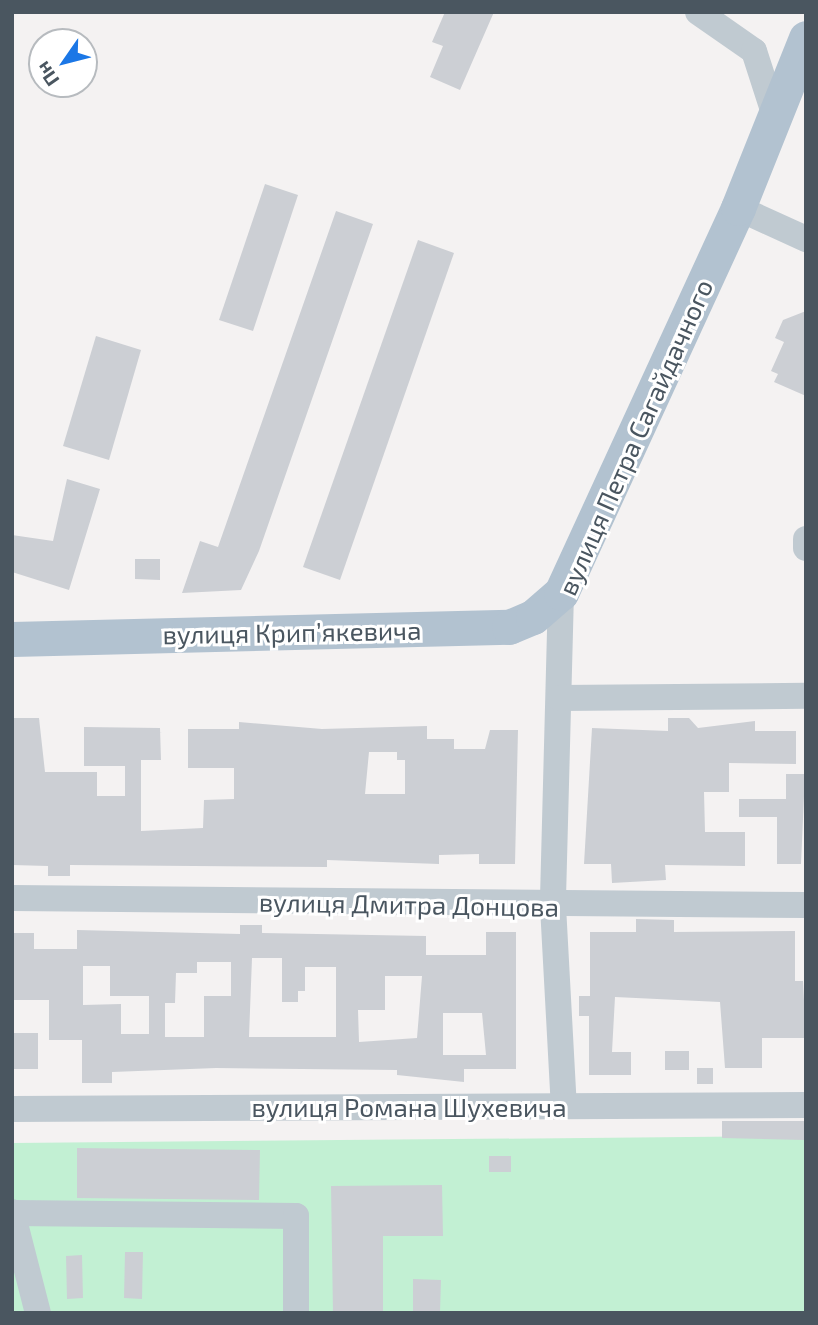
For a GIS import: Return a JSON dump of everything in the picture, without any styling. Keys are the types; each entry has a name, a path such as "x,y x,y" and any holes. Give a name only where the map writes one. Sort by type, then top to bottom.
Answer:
{"main road":[{"name":"вулиця Петра Сагайдачного","path":"561,593 738,208 806,38"},
{"name":"вулиця Крипʼякевича","path":"12,639 509,627 561,593"}],"street":[{"path":"698,12 754,51 775,116"},
{"path":"738,208 806,239"},
{"path":"806,539 806,548"},
{"name":"вулиця Петра Сагайдачного","path":"561,593 553,906 564,1106"},
{"path":"560,698 806,696"},
{"name":"вулиця Дмитра Донцова","path":"12,898 553,906 806,905"},
{"name":"вулиця Романа Шухевича","path":"12,1109 806,1105"},
{"path":"38,1313 12,1213 296,1216 296,1313"}],"green space":[{"path":"806,1136 806,1313 12,1313 12,1143"}],"building":[{"path":"445,12 494,12 460,90 430,77 443,46 432,42"},
{"path":"265,184 298,195 253,331 219,320"},
{"path":"336,211 373,224 259,551 241,590 182,593 200,541 218,547"},
{"path":"418,240 454,253 340,580 303,567"},
{"path":"806,311 806,396 774,382 778,374 771,371 784,342 775,338 783,320"},
{"path":"96,336 141,350 109,460 63,446"},
{"path":"67,479 100,489 69,590 12,572 12,535 53,541"},
{"path":"135,559 160,559 160,580 135,579"},
{"path":"14,718 39,718 45,772 97,772 97,796 125,796 125,766 84,766 84,727 160,728 161,760 141,760 141,831 203,828 204,800 234,799 234,768 188,768 188,729 239,729 239,722 322,729 427,726 427,739 454,739 454,749 485,749 490,730 518,730 515,864 479,864 479,854 439,855 439,864 327,860 327,867 70,865 70,876 48,876 48,866 12,865","holes":["369,752 397,752 397,760 405,760 405,794 365,794"]},
{"path":"668,718 689,718 698,728 755,721 755,731 796,731 796,764 729,763 729,792 704,792 705,832 745,832 745,866 665,865 666,880 612,883 611,864 584,864 592,728 668,731"},
{"path":"786,774 805,774 801,864 777,864 777,817 739,817 739,799 786,799"},
{"path":"636,919 674,920 674,932 795,931 795,981 803,981 806,1038 762,1038 762,1068 725,1068 720,1002 615,997 612,1052 631,1052 631,1075 589,1075 589,1016 579,1016 579,996 590,996 590,932 636,932"},
{"path":"240,925 262,925 262,933 426,936 426,955 486,955 486,932 516,932 516,1069 464,1069 464,1082 397,1075 397,1070 216,1068 112,1072 112,1083 82,1083 82,1040 49,1040 49,1000 12,1000 12,933 34,933 34,949 77,949 77,930 240,934","holes":["252,958 282,958 282,1002 298,1002 298,991 305,991 305,967 336,967 336,1037 249,1037","197,962 231,962 231,996 204,996 204,1037 165,1037 165,1003 175,1003 176,973 197,973","83,966 110,966 110,996 149,996 149,1034 121,1034 121,1004 83,1005","385,976 422,976 417,1038 359,1042 358,1010 385,1010","443,1013 482,1013 486,1055 443,1055"]},
{"path":"12,1033 38,1033 38,1069 12,1069"},
{"path":"665,1051 689,1051 689,1070 665,1070"},
{"path":"697,1068 713,1068 713,1084 697,1084"},
{"path":"722,1121 804,1121 804,1140 722,1138"},
{"path":"77,1148 260,1150 259,1200 77,1198"},
{"path":"489,1156 511,1156 511,1172 489,1172"},
{"path":"442,1185 443,1236 383,1236 383,1313 333,1313 331,1186"},
{"path":"125,1252 143,1252 142,1299 124,1298"},
{"path":"82,1255 83,1298 67,1299 66,1256"},
{"path":"413,1279 441,1280 440,1313 413,1313"}]}
